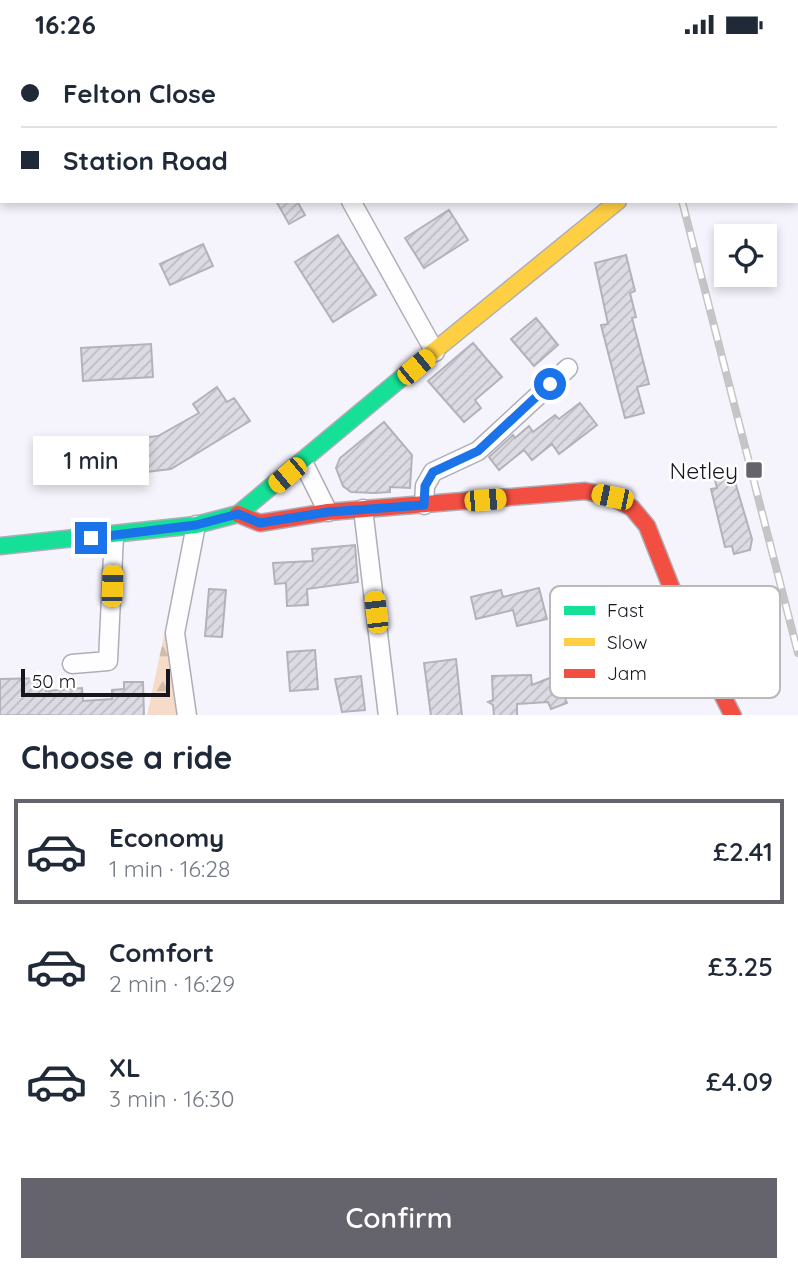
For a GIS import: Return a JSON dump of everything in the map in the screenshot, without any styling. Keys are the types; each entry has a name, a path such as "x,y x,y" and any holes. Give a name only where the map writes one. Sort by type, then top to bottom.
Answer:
{"street":[{"path":"352,203 435,352"},
{"path":"0,546 196,525 238,514 521,278 615,203"},
{"path":"424,505 425,486 433,472 478,451 568,368"},
{"path":"303,462 328,512"},
{"path":"238,514 260,523 328,512 585,491 612,497 632,508 646,526 670,586"},
{"path":"363,509 388,715"},
{"path":"187,715 175,633 196,525"},
{"path":"72,664 108,661 114,535"},
{"path":"724,698 732,715"}],"green space":[{"path":"167,621 175,633 184,715 147,715"}],"building":[{"path":"277,203 298,203 305,215 289,224"},
{"path":"449,210 468,240 424,268 405,238"},
{"path":"338,235 376,295 333,322 295,262"},
{"path":"203,244 213,266 170,285 160,264"},
{"path":"626,255 635,291 630,293 636,317 632,318 649,384 637,387 644,413 625,418 601,325 608,324 595,263"},
{"path":"536,318 558,345 534,366 511,339"},
{"path":"473,343 502,377 475,400 481,408 464,422 428,381"},
{"path":"151,344 153,377 83,381 81,348"},
{"path":"217,387 227,402 234,398 250,421 171,469 98,478 94,443 158,436 199,413 193,404"},
{"path":"580,403 597,425 559,454 552,444 532,460 524,450 499,470 489,457 513,435 515,438 529,426 533,432 555,415 559,419"},
{"path":"384,422 412,455 410,488 390,487 390,492 351,492 343,486 336,468 340,458"},
{"path":"733,475 752,539 750,550 734,554 732,546 725,547 711,489 717,488 715,480"},
{"path":"355,545 358,582 307,589 308,605 287,606 286,583 275,584 273,563 313,561 312,549"},
{"path":"539,588 547,619 517,626 513,610 476,619 471,597 501,590 503,597"},
{"path":"209,589 226,590 222,637 205,636"},
{"path":"315,650 318,689 290,691 287,652"},
{"path":"456,659 462,715 431,715 424,663"},
{"path":"531,675 532,685 550,678 550,698 565,698 567,703 551,709 548,702 517,704 517,715 494,715 493,705 488,702 493,700 492,676"},
{"path":"361,676 365,710 342,712 335,679"},
{"path":"45,678 46,691 82,688 83,701 112,699 112,690 124,689 124,682 143,682 144,715 0,715 0,679"}],"railway":[{"path":"683,203 798,653"}],"traffic: fast":[{"path":"0,546 196,525 238,514 423,360"}],"traffic: slow":[{"path":"423,360 616,203"}],"traffic: jam":[{"path":"238,514 260,523 328,512 585,491 612,497 632,508 647,526 671,586"},
{"path":"724,698 732,715"}],"place":[{"name":"Netley","path":"754,470"}],"route":[{"path":"91,538 196,525 238,514 260,523 328,512 424,505 425,486 433,472 478,451 550,384"}]}
